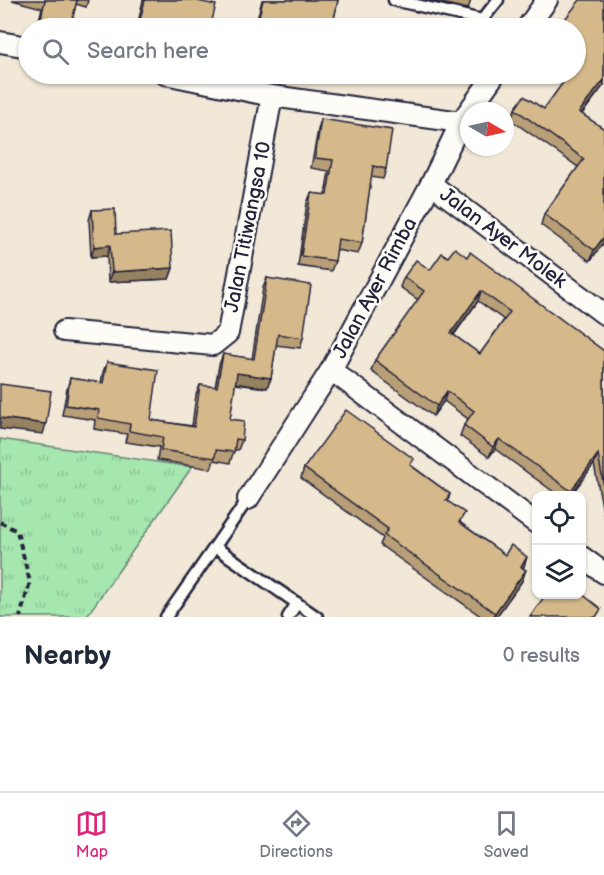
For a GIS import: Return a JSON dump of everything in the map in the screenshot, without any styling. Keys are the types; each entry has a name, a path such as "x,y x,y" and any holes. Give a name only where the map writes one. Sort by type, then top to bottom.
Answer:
{"street":[{"path":"534,18 547,0"},
{"path":"0,42 18,45"},
{"path":"214,84 272,96 460,122"},
{"name":"Jalan Ayer Rimba","path":"475,102 488,84"},
{"name":"Jalan Titiwangsa 10","path":"63,331 213,345 228,333 272,96"},
{"name":"Jalan Ayer Rimba","path":"248,500 331,370 431,184 460,124"},
{"name":"Jalan Ayer Molek","path":"431,184 602,308"},
{"path":"331,370 532,519"},
{"path":"586,560 604,573"}],"lane":[{"path":"394,0 474,18"},
{"path":"484,18 498,0"},
{"path":"166,617 248,500"},
{"path":"215,547 317,617"},
{"path":"288,617 297,603"}],"path":[{"path":"0,522 17,531 30,582 20,617"}],"green space":[{"path":"0,439 192,467 86,617 0,617"}],"building":[{"path":"45,0 77,0 73,18 41,18"},
{"path":"145,0 193,0 216,5 213,18 140,18"},
{"path":"263,0 338,0 334,18 258,18"},
{"path":"580,0 604,0 604,80 579,112 604,129 604,237 594,250 544,214 584,159 515,109 524,96 544,109 562,84 586,84 586,18 566,18"},
{"path":"321,119 392,130 386,169 373,166 362,243 338,239 335,261 301,256 311,193 327,195 333,160 315,158"},
{"path":"115,209 116,234 171,231 173,268 112,272 110,245 94,247 92,210"},
{"path":"455,248 467,257 470,252 604,351 604,487 598,454 571,491 499,439 493,447 464,425 474,411 447,391 437,406 375,360 424,291 404,277 416,260 430,270 442,253 448,257","holes":["481,291 510,312 480,354 451,333"]},
{"path":"267,278 311,285 303,338 278,334 271,378 237,373 230,419 244,421 242,440 236,439 234,452 216,450 215,458 161,450 163,437 129,431 130,424 98,418 99,410 66,405 70,378 103,383 107,362 158,370 151,420 194,427 200,385 217,387 223,354 254,359"},
{"path":"0,384 51,391 46,424 0,418"},
{"path":"346,410 414,459 410,465 450,494 446,500 465,513 459,522 505,555 511,545 527,557 521,567 526,570 495,613 384,535 388,529 304,468"},
{"path":"586,597 601,609 596,617 530,617 543,599 586,599"}]}
